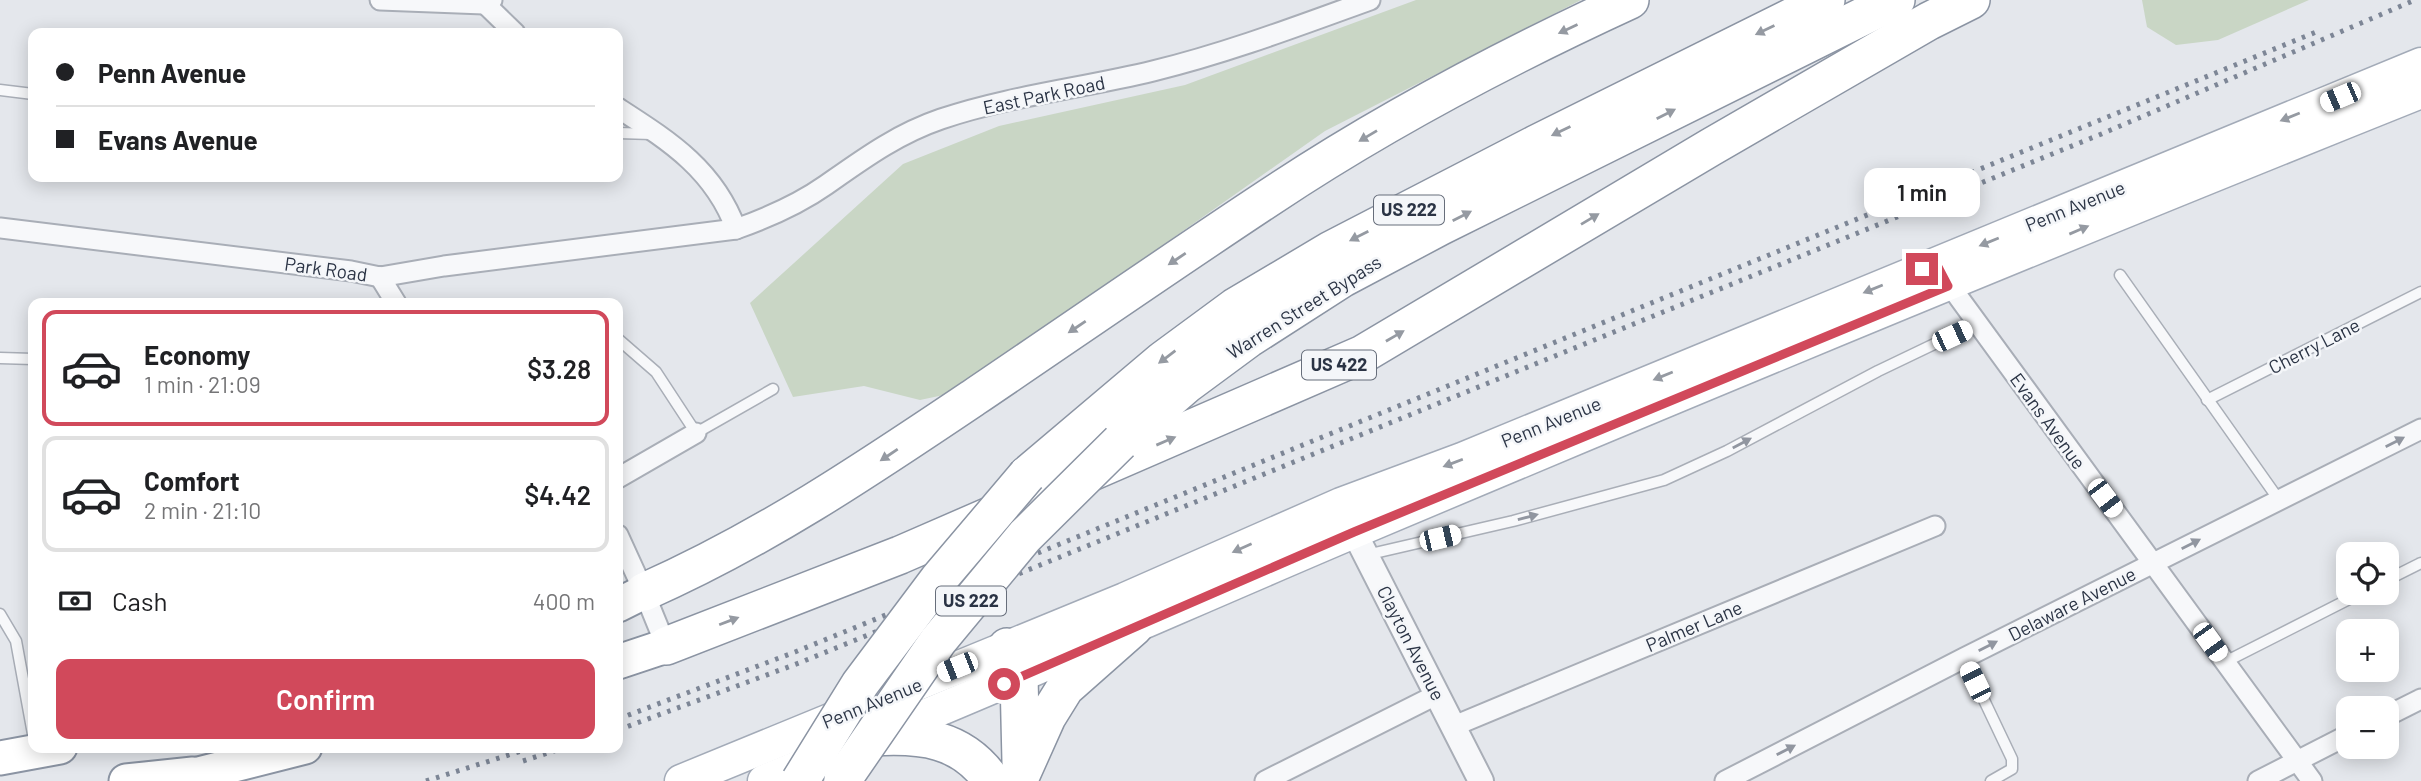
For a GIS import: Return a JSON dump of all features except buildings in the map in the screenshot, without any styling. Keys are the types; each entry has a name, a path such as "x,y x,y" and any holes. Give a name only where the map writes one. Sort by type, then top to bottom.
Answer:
{"highway":[{"path":"631,598 702,566 796,513 880,460 1270,196 1389,123 1560,33 1630,0"},
{"name":"Warren Street Bypass","path":"800,781 860,684 938,580 1027,475 1163,360 1235,307 1307,264 1536,144 1826,0"},
{"name":"Warren Street Bypass","path":"842,780 946,631 1024,536 1120,442 1188,384 1248,339 1343,278 1441,226 1896,0"},
{"name":"US 422","path":"623,660 900,555 1363,354 1711,147 1971,0"},
{"path":"1010,780 1065,688 1134,627"},
{"path":"1010,669 1010,780"},
{"path":"873,737 902,735 943,742 1010,780"},
{"path":"0,758 28,749"},
{"path":"171,781 282,753"},
{"path":"126,781 204,773"}],"main road":[{"name":"Penn Avenue","path":"1942,274 2421,64"},
{"name":"Penn Avenue","path":"681,781 1134,627 1354,530 1462,459 1942,274 2139,205 2421,92"},
{"name":"Penn Avenue","path":"764,781 873,737 1010,669 1125,599 1354,530"}],"street":[{"path":"380,0 486,1 510,28"},
{"name":"East Park Road","path":"736,229 800,201 868,154 940,119 1203,58 1370,0"},
{"path":"623,111 659,134 696,164 728,209 736,229"},
{"name":"Park Road","path":"0,228 351,271 380,277 444,266 736,229"},
{"name":"Evans Avenue","path":"1942,274 2312,781"},
{"path":"380,277 393,298"},
{"name":"Delaware Avenue","path":"1725,781 2421,429"},
{"path":"623,475 696,433"},
{"name":"Palmer Lane","path":"1454,726 1935,526"},
{"name":"Clayton Avenue","path":"1354,530 1481,781"},
{"path":"623,559 631,598 666,646"},
{"path":"1265,781 1438,694"},
{"path":"2399,710 2421,699"},
{"path":"2258,781 2336,741"}],"lane":[{"path":"0,90 28,93"},
{"path":"623,133 659,134"},
{"path":"2120,275 2280,500"},
{"name":"Cherry Lane","path":"2207,400 2421,292"},
{"path":"1354,530 1513,521 1664,480 1727,451 1878,371 1976,324"},
{"path":"623,343 656,372 696,433 774,389"},
{"path":"0,358 28,359"},
{"path":"2399,574 2421,563"},
{"path":"2225,662 2337,605"},
{"path":"0,614 16,640 28,688"},
{"path":"1964,658 2012,760 2012,769 1991,781"}],"green space":[{"path":"1416,0 1581,0 1325,131 953,393 920,400 864,386 793,397 750,303 903,164 999,126 1185,85"},
{"path":"2142,0 2309,0 2218,40 2176,45 2147,27"}],"railway":[{"path":"623,728 799,663 2099,135 2415,0"},
{"path":"623,717 795,652 2321,30"},
{"path":"426,781 515,753"},
{"path":"523,761 548,753"}],"route":[{"path":"1004,684 1354,532 1948,286 1936,263 1922,269"}]}
